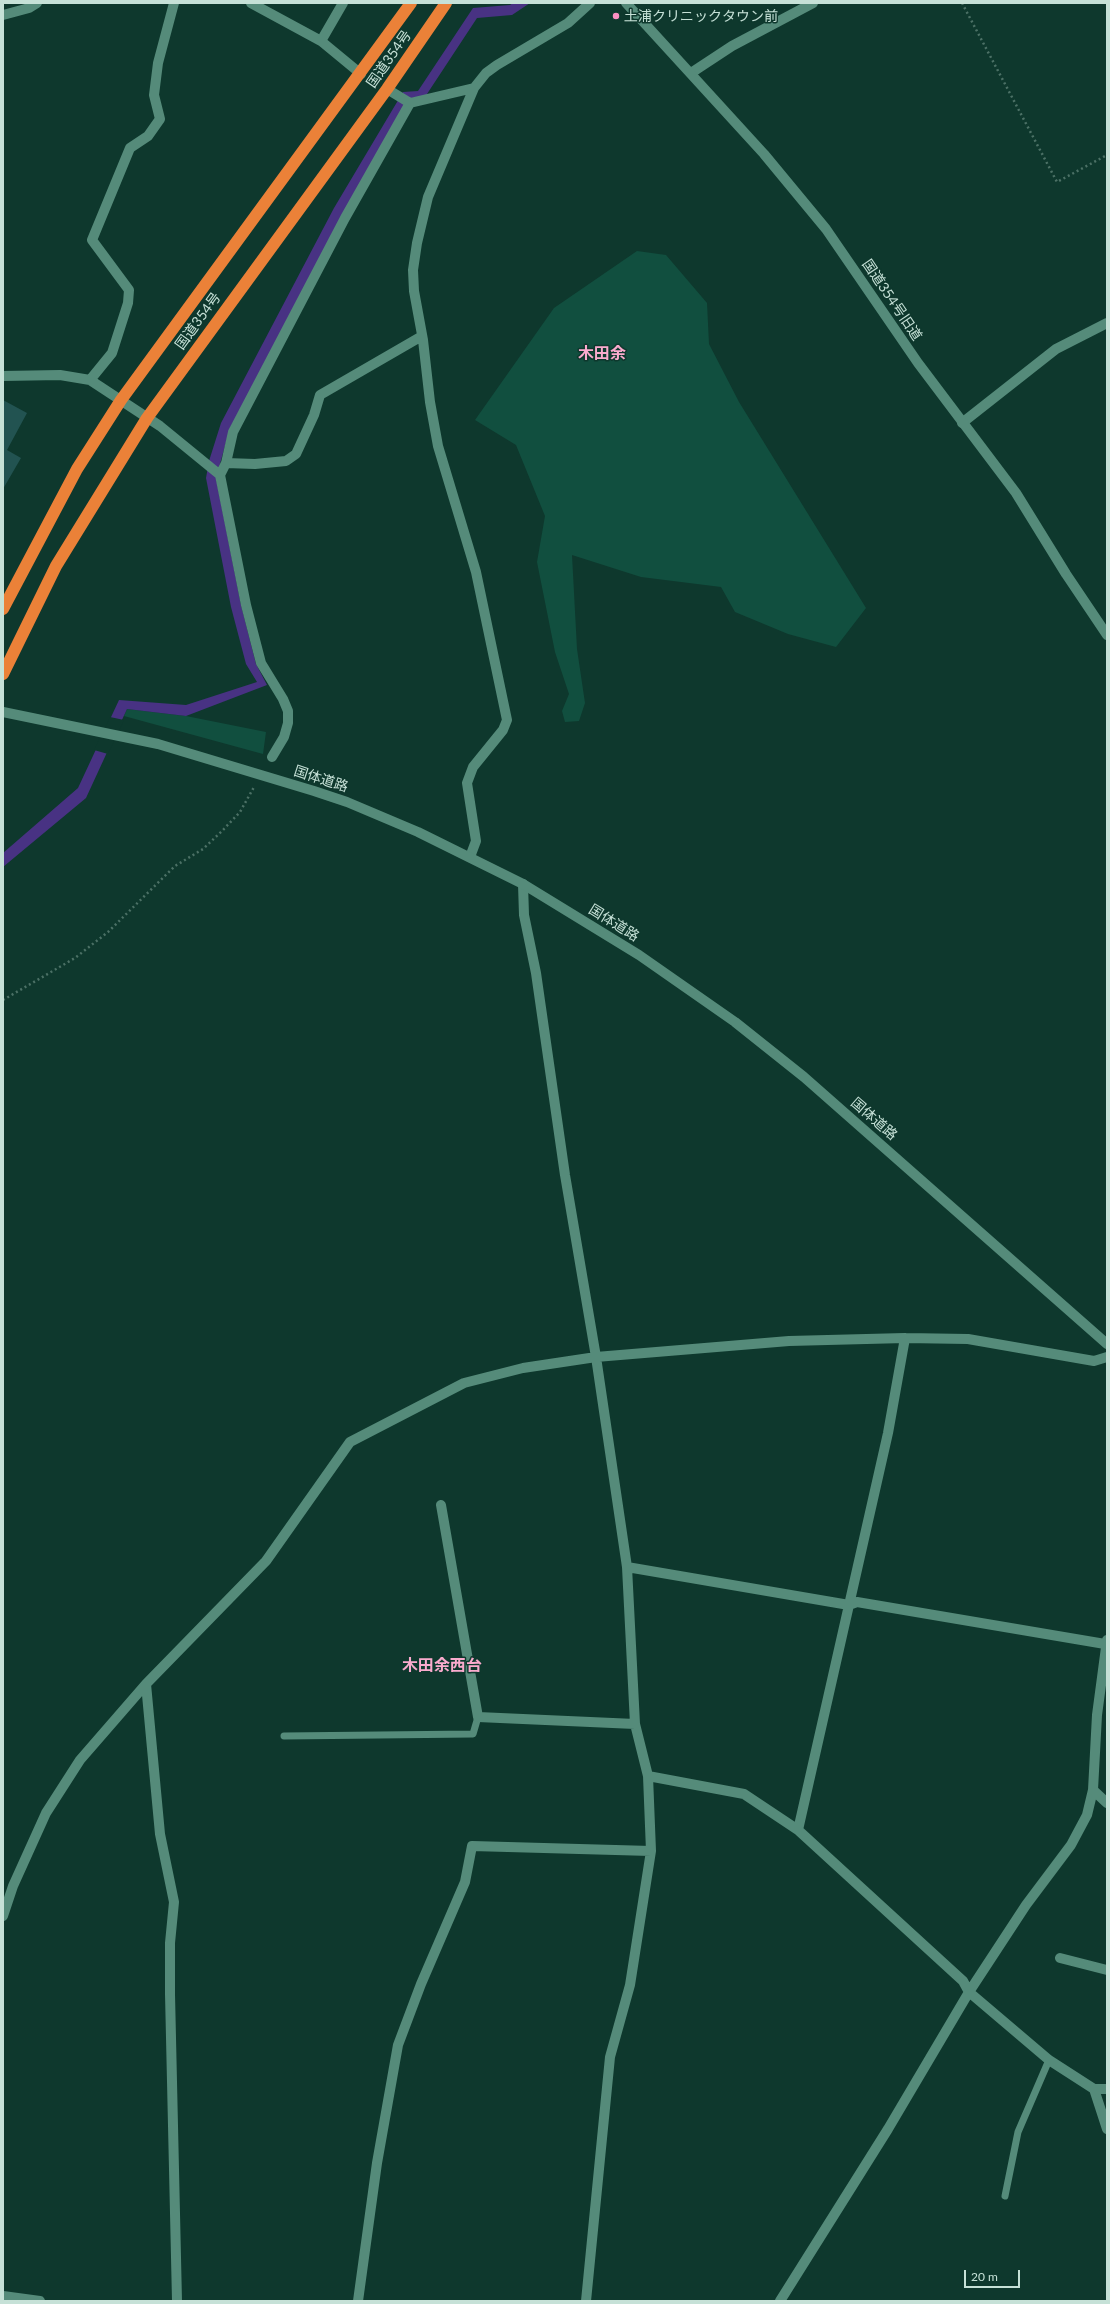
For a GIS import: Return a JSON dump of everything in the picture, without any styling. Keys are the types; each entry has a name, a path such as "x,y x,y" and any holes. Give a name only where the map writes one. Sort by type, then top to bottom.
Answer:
{"highway":[{"name":"国道354号","path":"3,609 77,469 122,400 361,74 411,3"},
{"name":"国道354号","path":"3,674 56,566 148,418 387,89 446,3"}],"street":[{"path":"3,15 29,8 37,3"},
{"path":"90,380 112,353 128,303 129,290 92,240 130,148 148,136 160,119 154,95 158,63 174,3"},
{"path":"251,3 321,40 361,74"},
{"path":"321,40 343,3"},
{"path":"470,857 476,841 467,783 473,766 504,730 507,720 476,572 438,446 414,291 413,270 417,243 428,196 474,88 486,73 497,64 568,23 590,3"},
{"name":"国道354号旧道","path":"626,3 764,154 826,229 962,423 1016,493 1066,574 1107,635"},
{"path":"691,73 732,46 812,3"},
{"path":"387,89 410,103 474,88"},
{"path":"272,756 284,737 288,723 288,711 283,699 261,663 246,605 220,475 226,463 233,432 345,218 410,103"},
{"path":"962,423 1056,349 1107,323"},
{"path":"226,463 255,464 286,461 296,454 314,415 320,395 422,336"},
{"path":"3,376 60,375 90,380 148,418 220,475"},
{"name":"国体道路","path":"3,712 158,744 347,802 418,832 523,884 640,955 735,1022 804,1077 1107,1344"},
{"path":"523,884 524,915 536,973 565,1175 596,1357 627,1567 635,1724 648,1776 652,1851 630,1985 610,2057 586,2301"},
{"path":"798,1830 888,1433 905,1338"},
{"path":"3,1916 13,1886 46,1813 80,1760 146,1684 266,1561 350,1442 464,1383 523,1368 596,1357 789,1341 905,1338 968,1339 1094,1361 1107,1357"},
{"path":"441,1505 478,1717 635,1724"},
{"path":"627,1567 849,1605 857,1602 1106,1642 1097,1715 1093,1790 1087,1814 1071,1844 1026,1905 969,1992 888,2129 780,2301"},
{"path":"146,1684 160,1834 174,1902 170,1943 170,1994 177,2301"},
{"path":"648,1776 744,1794 798,1830 963,1981 969,1992 1049,2060 1094,2089 1107,2089"},
{"path":"1093,1790 1107,1804"},
{"path":"358,2301 377,2163 398,2045 421,1984 465,1882 472,1846 652,1851"},
{"path":"1060,1958 1107,1970"},
{"path":"1094,2089 1107,2129"},
{"path":"3,2296 40,2301"}],"lane":[{"path":"284,1736 473,1734 478,1717"},
{"path":"1005,2196 1018,2132 1049,2060"}],"path":[{"path":"962,3 1057,182 1107,156"},
{"path":"3,1000 75,958 108,932 175,866 203,849 222,831 240,812 258,781"}],"green space":[{"path":"637,251 666,255 707,303 709,344 739,402 866,608 836,647 788,634 735,612 721,587 641,577 572,555 577,649 585,703 579,721 565,722 562,711 569,694 555,652 537,562 545,516 516,445 475,420 554,308"},
{"path":"127,709 186,716 266,732 263,754 124,716"}],"shaded area":[{"path":"513,3 530,3 512,15 477,18 425,97 411,98 230,428 216,478 241,605 256,664 267,685 186,716 127,709 86,798 3,867 3,853 78,788 119,700 186,705 257,682 246,664 231,607 206,478 209,461 221,423 334,208 403,92 418,91 473,8 510,5"}],"pier":[{"path":"110,717 124,720 108,754 94,750"}],"building":[{"path":"3,400 27,413 7,450 21,458 3,489"}],"place":[{"name":"土浦クリニックタウン前","path":"616,16"}],"district":[{"name":"木田余","path":"602,354"},
{"name":"木田余西台","path":"442,1666"}]}
